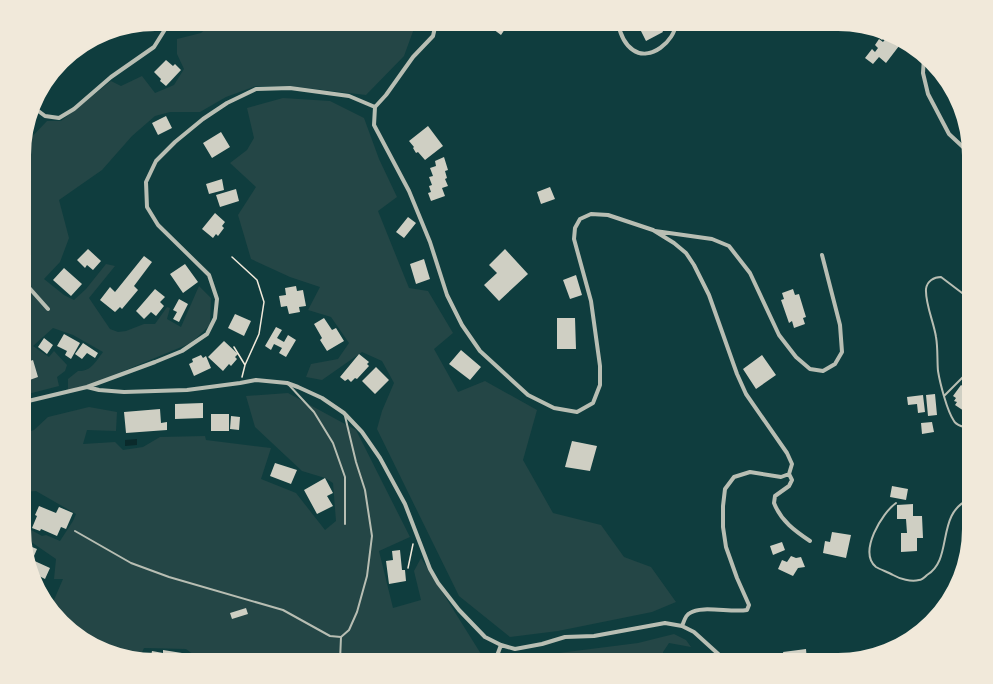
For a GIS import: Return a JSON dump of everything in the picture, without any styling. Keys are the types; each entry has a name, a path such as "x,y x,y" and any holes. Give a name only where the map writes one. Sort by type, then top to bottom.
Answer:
{"street":[{"path":"38,111 45,116 59,118 74,109 111,77 154,47 165,30"},
{"path":"434,30 433,36 414,57 386,95 375,107 374,125 409,191 430,242 447,295 462,325 480,350 528,394 554,408 577,412 593,403 600,385 600,366 591,301 574,239 575,228 580,219 591,214 608,215 653,230 712,239 728,246 750,273 778,335 796,357 810,369 823,371 835,364 842,352 840,326 822,255"},
{"path":"620,30 626,44 634,51 644,54 656,51 669,41 675,30"},
{"path":"924,65 923,73 928,94 949,134 963,147"},
{"path":"30,401 87,387 182,351 207,334 215,318 218,299 209,275 158,225 147,207 146,182 156,161 175,142 202,119 227,103 256,89 290,88 349,96 375,107"},
{"path":"653,230 686,253 694,265 709,295 737,374 746,394 787,454 792,464 789,474 792,480 789,486 775,496 774,503 783,520 810,541"},
{"path":"30,289 48,309"},
{"path":"87,387 99,390 124,392 187,390 256,380 287,383 322,398 344,413 362,432 380,458 405,504 430,569 438,583 459,610 485,637 501,645 515,649 542,644 565,637 594,636 665,623 682,626 694,632 718,654"},
{"path":"682,626 686,616 690,612 709,610 747,610 748,605 736,578 726,546 723,506 725,489 734,477 750,472 781,477 789,474"},
{"path":"498,654 501,645"}],"lane":[{"path":"963,293 941,276 930,280 926,288 936,337 938,372 944,396 954,422 963,426"},
{"path":"944,396 963,377"},
{"path":"287,383 314,412 333,442 345,477 345,524"},
{"path":"76,531 131,564 176,579 283,610 330,636 341,637 349,630 357,612 367,576 372,536 365,490 356,462 344,413"},
{"path":"896,504 889,508 879,524 870,544 871,557 875,566 901,579 920,580 933,572 939,564 948,522 954,511 963,502"},
{"path":"340,654 341,637"}],"path":[{"path":"232,257 257,280 264,302 259,334 245,365 240,383"},
{"path":"234,347 245,365"},
{"path":"408,568 413,543"}],"shaded area":[{"path":"204,30 413,30 404,56 366,95 289,86 256,86 226,97 200,112 170,112 155,116 132,136 102,170 59,200 69,238 60,262 44,279 64,295 74,300 86,289 106,264 115,266 89,298 110,329 118,332 126,331 144,324 155,324 167,307 170,308 167,319 181,327 199,286 211,298 210,325 191,343 92,384 68,390 68,379 78,371 83,371 90,368 103,352 73,335 53,328 33,346 49,357 54,351 67,365 65,371 57,377 59,386 30,393 31,138 47,121 61,121 111,81 121,86 142,76 155,93 174,85 184,69 177,54 177,39 201,33"},
{"path":"283,98 330,101 364,118 379,159 397,197 378,211 409,288 428,291 453,333 434,349 458,392 485,381 537,410 523,460 553,513 601,525 624,557 651,567 676,602 652,612 558,631 510,637 459,596 377,429 382,411 394,383 382,361 362,352 322,380 306,377 311,364 338,359 349,343 331,317 308,310 320,287 290,277 251,259 238,215 256,187 230,163 247,150 254,138 247,108"},
{"path":"288,393 356,430 410,537 379,551 393,608 421,600 414,571 421,558 481,654 193,654 186,649 144,648 142,653 130,652 100,641 85,633 61,611 54,603 63,579 54,579 56,559 31,542 30,537 30,529 42,536 46,535 60,541 76,514 36,491 30,492 30,431 34,430 48,417 89,407 117,412 116,431 87,430 83,444 115,442 123,450 143,447 160,437 205,436 206,440 271,448 261,479 296,493 325,530 336,521 333,483 325,478 302,471 255,427 246,396"},
{"path":"137,439 137,445 125,446 125,440"},
{"path":"674,634 686,640 691,647 669,643 663,654 551,654 638,643"}],"building":[{"path":"494,30 504,30 501,35"},
{"path":"640,30 662,30 663,32 646,41"},
{"path":"879,39 883,42 886,39 899,46 886,63 879,57 873,64 865,58 872,49 875,52 878,48 875,45"},
{"path":"166,60 173,66 175,64 181,70 166,86 160,81 161,79 154,72"},
{"path":"166,116 172,128 158,135 152,123"},
{"path":"428,126 443,146 425,160 418,152 416,153 413,148 414,147 409,141"},
{"path":"221,132 230,147 212,158 203,143"},
{"path":"444,157 448,170 445,171 447,178 445,179 448,186 442,188 445,196 431,201 428,193 431,192 429,186 432,185 429,177 433,176 430,168 436,166 435,161"},
{"path":"222,179 224,190 209,194 206,184"},
{"path":"550,187 555,199 541,204 537,192"},
{"path":"236,189 239,201 220,207 216,195"},
{"path":"215,213 225,222 222,226 224,228 218,236 216,234 213,238 202,229"},
{"path":"408,217 416,223 404,238 396,232"},
{"path":"88,249 101,261 93,270 87,265 85,268 77,260"},
{"path":"505,249 528,274 499,301 484,285 497,273 489,265"},
{"path":"144,256 152,262 134,286 138,290 122,309 120,307 115,312 100,300 110,287 115,292"},
{"path":"424,259 430,279 416,284 410,264"},
{"path":"185,264 198,282 183,293 170,274"},
{"path":"64,268 82,284 71,296 53,280"},
{"path":"576,275 582,295 570,299 563,280"},
{"path":"296,286 297,291 303,290 306,306 299,307 300,312 289,314 287,306 281,307 279,296 286,295 285,288"},
{"path":"155,289 165,297 160,302 164,306 156,316 151,312 144,319 136,311"},
{"path":"793,289 795,295 799,294 806,317 803,318 805,324 794,328 792,321 789,323 781,300 784,299 782,293"},
{"path":"179,299 188,304 179,322 173,319 177,312 173,310"},
{"path":"235,314 251,321 244,336 228,328"},
{"path":"324,318 332,330 336,328 344,341 327,351 320,340 322,338 314,324"},
{"path":"557,318 575,318 576,349 557,349"},
{"path":"276,327 282,330 277,338 284,342 288,335 296,340 286,357 279,353 282,348 274,344 271,350 265,346"},
{"path":"64,334 80,343 71,359 65,355 67,351 57,346"},
{"path":"44,338 53,345 47,354 38,347"},
{"path":"224,341 238,354 235,357 237,359 231,366 229,364 223,371 208,357"},
{"path":"83,343 98,353 95,358 87,353 82,359 75,354"},
{"path":"461,350 481,367 470,380 449,364"},
{"path":"359,354 369,362 367,364 369,366 357,379 355,378 351,382 348,379 345,381 340,377"},
{"path":"201,355 203,358 206,356 211,368 194,376 189,364 193,362 192,359"},
{"path":"762,355 776,375 756,389 743,369"},
{"path":"33,360 38,377 30,380 30,361"},
{"path":"376,367 389,380 375,394 362,381"},
{"path":"961,385 963,386 963,410 955,405 957,402 954,401 956,398 953,396"},
{"path":"935,394 937,415 928,416 926,395"},
{"path":"923,395 925,412 918,413 917,404 908,405 907,397"},
{"path":"203,403 203,418 175,419 175,404"},
{"path":"160,409 161,423 167,422 167,430 126,433 124,412"},
{"path":"211,414 229,414 229,431 211,431"},
{"path":"231,416 240,417 239,430 230,429"},
{"path":"932,422 934,432 922,434 921,423"},
{"path":"572,441 597,446 590,471 565,467"},
{"path":"275,463 297,470 291,484 270,476"},
{"path":"325,478 333,493 327,496 333,506 317,514 304,490"},
{"path":"892,486 908,489 906,500 890,497"},
{"path":"913,504 913,516 922,516 923,538 917,538 917,551 901,552 901,533 907,533 906,519 897,519 897,505"},
{"path":"39,506 56,513 59,507 73,513 66,529 61,527 57,536 41,529 40,531 32,528"},
{"path":"832,532 851,535 846,558 823,553 825,541 830,542"},
{"path":"782,542 785,550 773,555 770,546"},
{"path":"31,547 37,549 34,556 33,555"},
{"path":"400,550 402,570 405,570 406,581 389,584 386,561 393,560 392,551"},
{"path":"791,556 796,558 801,557 805,567 798,568 793,576 778,569 782,560 787,562"},
{"path":"34,561 50,568 45,579 39,576"},
{"path":"246,608 248,614 232,619 230,613"},
{"path":"806,649 806,654 783,654 783,652"},
{"path":"163,650 182,653 151,654 152,651 163,653"}]}
